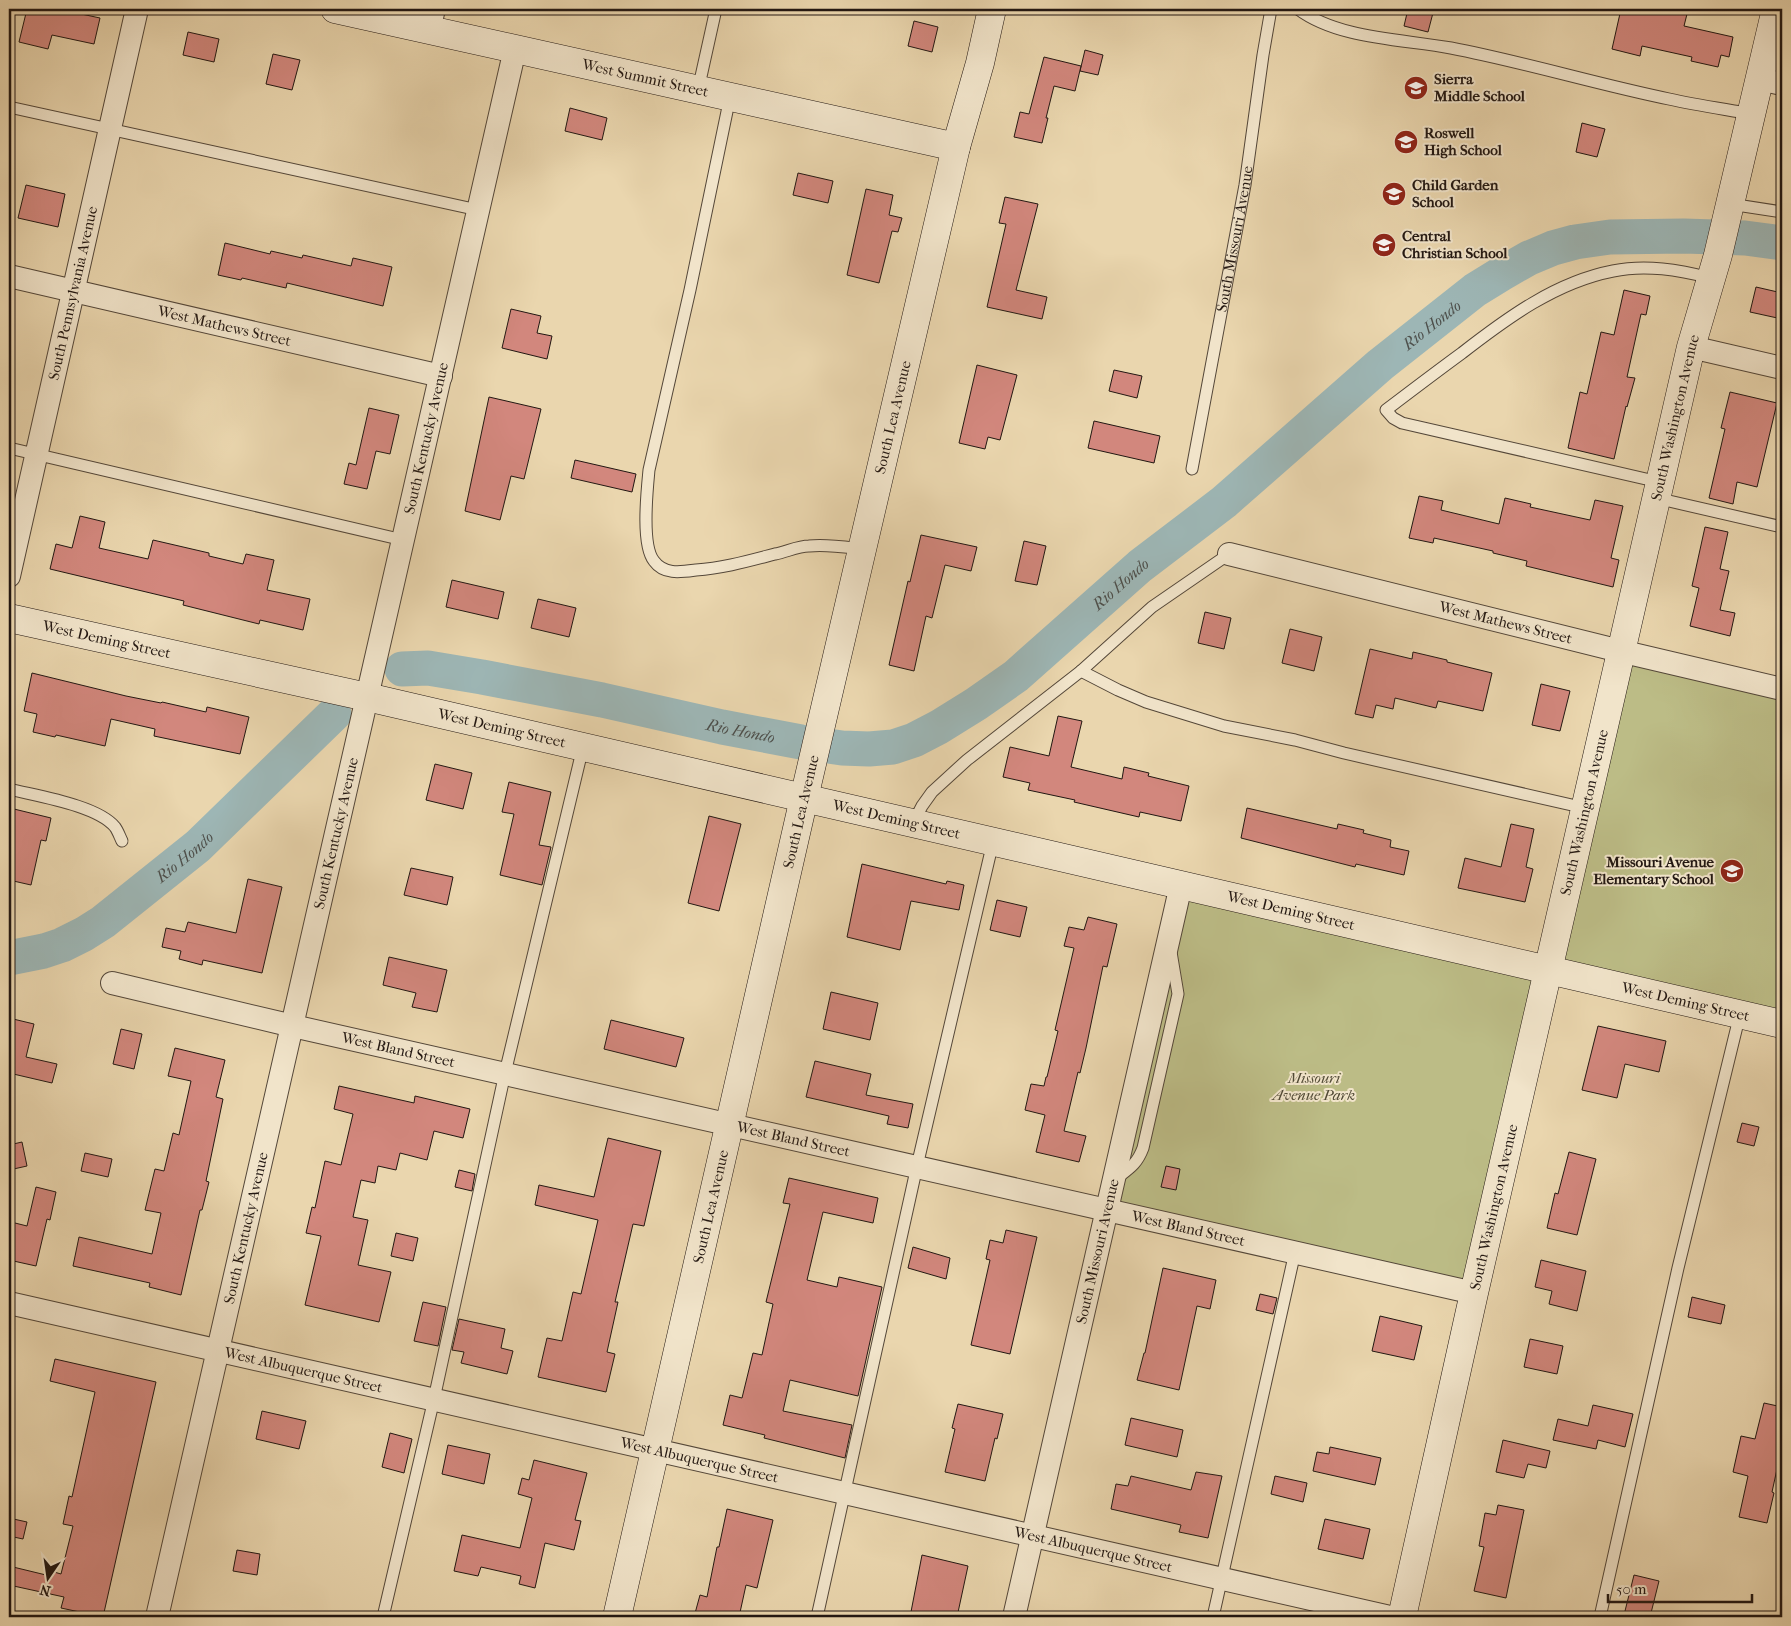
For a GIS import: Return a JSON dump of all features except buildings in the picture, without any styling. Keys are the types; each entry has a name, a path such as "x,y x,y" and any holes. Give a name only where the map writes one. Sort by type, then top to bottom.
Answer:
{"street":[{"name":"South Pennsylvania Avenue","path":"9,576 137,9"},
{"name":"West Summit Street","path":"335,9 431,19 515,49 956,147"},
{"name":"South Lea Avenue","path":"617,1617 862,549 956,147 980,63 992,9"},
{"name":"South Washington Avenue","path":"1402,1617 1474,1293 1691,347 1714,267 1752,114 1771,82 1776,9"},
{"name":"South Kentucky Avenue","path":"157,1617 515,49"},
{"name":"West Mathews Street","path":"9,276 441,376"},
{"path":"1691,347 1782,368"},
{"name":"West Mathews Street","path":"1230,554 1620,652 1782,689"},
{"name":"West Deming Street","path":"9,618 367,697 1782,1024"},
{"name":"South Missouri Avenue","path":"1014,1617 1181,885"},
{"name":"West Bland Street","path":"112,983 293,1026 1474,1293"},
{"name":"West Albuquerque Street","path":"9,1303 1390,1617"}],"lane":[{"path":"698,90 716,9"},
{"name":"South Missouri Avenue","path":"1192,469 1245,185 1263,56 1272,9"},
{"path":"1298,9 1305,15 1334,27 1373,36 1452,48 1670,100 1752,114"},
{"path":"730,97 690,290 649,470 646,495 649,551 653,560 660,568 672,572 724,568 807,546 827,545 862,549"},
{"path":"9,107 478,210"},
{"path":"1728,213 1782,212"},
{"path":"1714,267 1673,270 1642,268 1615,270 1589,277 1554,291 1506,319 1386,410 1393,418 1402,423 1658,490 1782,527"},
{"path":"9,448 403,540"},
{"path":"913,823 932,792 967,760 1081,671 1152,607 1230,554"},
{"path":"1081,671 1146,702 1224,726 1295,740 1585,808"},
{"path":"383,1617 434,1399 505,1073 582,747"},
{"path":"9,789 88,810 104,818 115,828 122,841"},
{"path":"817,1617 917,1166 993,842"},
{"path":"1600,1617 1676,1278 1740,1014"},
{"path":"1213,1617 1295,1252"}],"green space":[{"path":"1628,663 1782,698 1782,1015 1559,964"},
{"name":"Missouri Avenue Park","path":"1181,885 1548,970 1474,1293 1106,1209"}],"waterway":[{"name":"Rio Hondo","path":"402,669 428,668 482,677 801,742 842,748 869,749 893,747 914,740 939,727 1016,676 1140,566 1224,502 1380,365 1475,290 1529,258 1553,248 1575,242 1610,237 1684,236 1745,238 1782,243"},
{"name":"Rio Hondo","path":"9,958 44,951 62,945 103,922 198,846 334,714"}],"place":[{"name":"Sierra Middle School","path":"1416,88"},
{"name":"Roswell High School","path":"1406,142"},
{"name":"Child Garden School","path":"1394,194"},
{"name":"Central Christian School","path":"1384,245"},
{"name":"Missouri Avenue Elementary School","path":"1732,871"}]}
